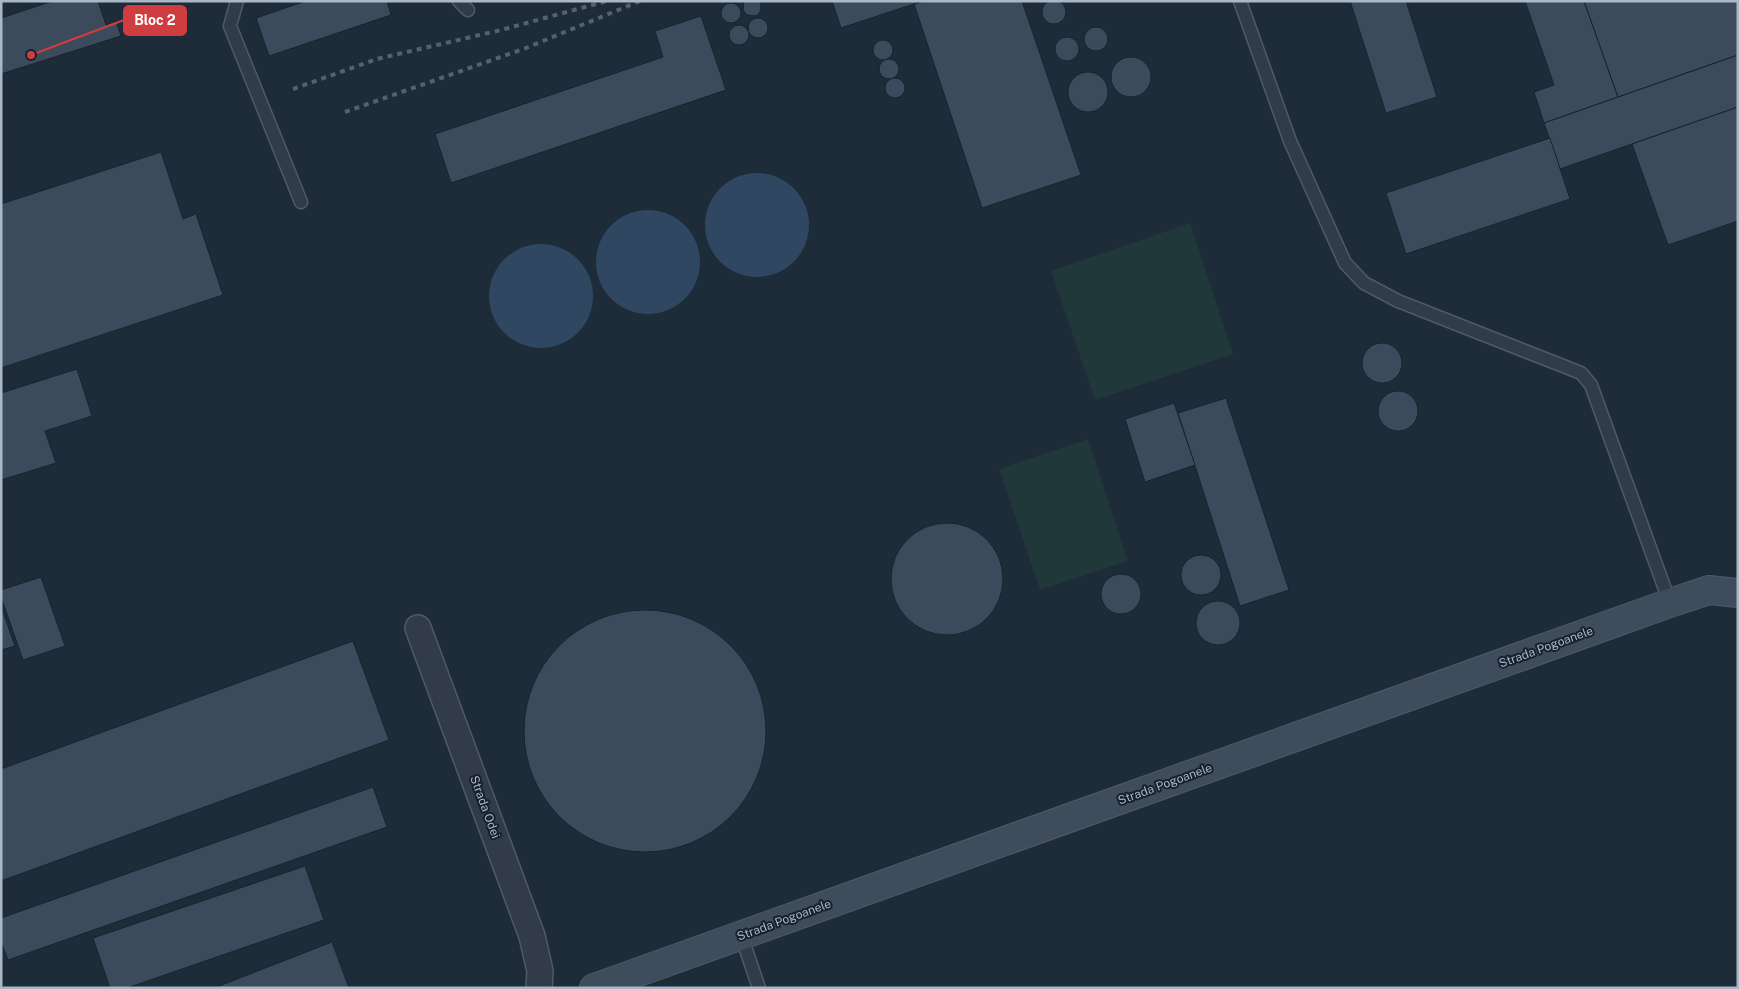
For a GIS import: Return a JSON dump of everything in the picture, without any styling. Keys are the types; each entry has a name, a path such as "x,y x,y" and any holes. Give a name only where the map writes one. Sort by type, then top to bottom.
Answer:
{"street":[{"name":"Strada Pogoanele","path":"594,988 1670,603 1709,590 1738,593"},
{"name":"Strada Odei","path":"418,628 532,936 540,970 539,988"}],"lane":[{"path":"236,1 230,26 301,202"},
{"path":"1240,1 1290,141 1345,263 1364,283 1398,301 1581,373 1591,385 1670,603"},
{"path":"741,935 759,988"}],"green space":[{"path":"1190,223 1233,354 1095,400 1051,271"},
{"path":"1088,439 1128,561 1040,590 999,469"}],"water":[{"path":"757,173 777,177 794,188 805,205 809,225 805,245 794,262 777,273 757,277 737,273 720,262 709,245 705,225 709,205 720,188 737,177"},
{"path":"648,210 668,214 685,225 696,242 700,262 696,282 685,299 668,310 648,314 628,310 611,299 600,282 596,262 600,242 611,225 628,214"},
{"path":"541,244 561,248 578,259 589,276 593,296 589,316 578,333 561,344 541,348 521,344 504,333 493,316 489,296 493,276 504,259 521,248"}],"building":[{"path":"1054,0 1059,1 1065,7 1065,17 1059,23 1054,24 1049,23 1043,17 1042,12 1043,7 1049,1"},
{"path":"53,1 98,1 106,25 116,21 121,36 1,74 1,18"},
{"path":"306,1 387,1 391,15 269,56 256,18"},
{"path":"744,1 760,1 760,12 756,16 747,15 743,10"},
{"path":"832,1 923,1 841,28"},
{"path":"923,1 1022,1 1081,175 982,208 914,4"},
{"path":"1350,1 1406,1 1437,97 1386,113"},
{"path":"1525,1 1584,1 1618,97 1544,123 1534,92 1554,85"},
{"path":"1584,1 1738,1 1738,55 1618,97"},
{"path":"731,3 738,6 741,13 738,20 731,23 724,20 721,13 724,6"},
{"path":"701,16 726,90 451,183 435,134 663,57 655,31"},
{"path":"758,18 765,21 768,28 765,35 758,38 751,35 748,28 751,21"},
{"path":"739,25 746,28 749,35 746,42 739,45 732,42 729,35 732,28"},
{"path":"1096,27 1101,28 1107,34 1107,44 1101,50 1096,51 1091,50 1085,44 1084,39 1085,34 1091,28"},
{"path":"1067,37 1072,38 1078,44 1078,54 1072,60 1067,61 1062,60 1056,54 1055,49 1056,44 1062,38"},
{"path":"883,40 890,43 893,50 890,57 883,60 876,57 873,50 876,43"},
{"path":"1738,55 1738,107 1560,169 1544,123"},
{"path":"1127,57 1135,57 1142,60 1148,66 1151,77 1148,88 1142,94 1135,97 1127,97 1120,94 1114,88 1111,81 1111,73 1114,66 1120,60"},
{"path":"889,59 896,62 899,69 896,76 889,79 882,76 879,69 882,62"},
{"path":"1084,72 1092,72 1099,75 1105,81 1108,92 1105,103 1099,109 1092,112 1084,112 1077,109 1071,103 1068,96 1068,88 1071,81 1077,75"},
{"path":"895,78 902,81 905,88 902,95 895,98 888,95 885,88 888,81"},
{"path":"1738,107 1738,221 1668,245 1632,144"},
{"path":"1550,138 1570,199 1406,254 1386,193"},
{"path":"161,152 183,219 196,214 223,295 1,368 1,204"},
{"path":"1378,343 1386,343 1393,346 1399,352 1402,363 1399,374 1393,380 1386,383 1378,383 1371,380 1365,374 1362,367 1362,359 1365,352 1371,346"},
{"path":"77,369 92,416 45,431 56,463 1,480 1,393"},
{"path":"1394,391 1402,391 1409,394 1415,400 1418,411 1415,422 1409,428 1402,431 1394,431 1387,428 1381,422 1378,415 1378,407 1381,400 1387,394"},
{"path":"1226,398 1289,590 1240,606 1178,413"},
{"path":"1174,403 1195,465 1145,482 1125,419"},
{"path":"947,523 969,527 987,539 999,557 1003,579 999,601 987,619 969,631 947,635 925,631 907,619 895,601 891,579 895,557 907,539 925,527"},
{"path":"1197,555 1205,555 1212,558 1218,564 1221,575 1218,586 1212,592 1205,595 1197,595 1190,592 1184,586 1181,579 1181,571 1184,564 1190,558"},
{"path":"1117,574 1125,574 1132,577 1138,583 1141,594 1138,605 1132,611 1125,614 1117,614 1110,611 1104,605 1101,598 1101,590 1104,583 1110,577"},
{"path":"41,577 65,646 23,660 1,597 1,590"},
{"path":"1222,601 1234,607 1239,614 1239,632 1234,639 1227,644 1214,645 1206,642 1199,635 1196,619 1199,611 1206,604"},
{"path":"1,606 15,646 1,650"},
{"path":"645,610 669,612 702,624 722,638 738,654 752,674 761,696 766,731 764,755 752,788 738,808 722,824 702,838 680,847 645,852 621,850 588,838 568,824 552,808 538,788 529,766 524,731 526,707 538,674 552,654 568,638 588,624 610,615"},
{"path":"353,641 389,740 1,881 1,769"},
{"path":"373,787 387,827 8,960 1,942 1,918"},
{"path":"305,866 324,920 127,988 110,988 93,938"},
{"path":"332,942 349,988 214,988"}],"railway":[{"path":"293,89 377,59 501,30 607,1"},
{"path":"345,112 526,48 640,1"}],"place":[{"name":"Bloc 2","path":"31,55"}]}
